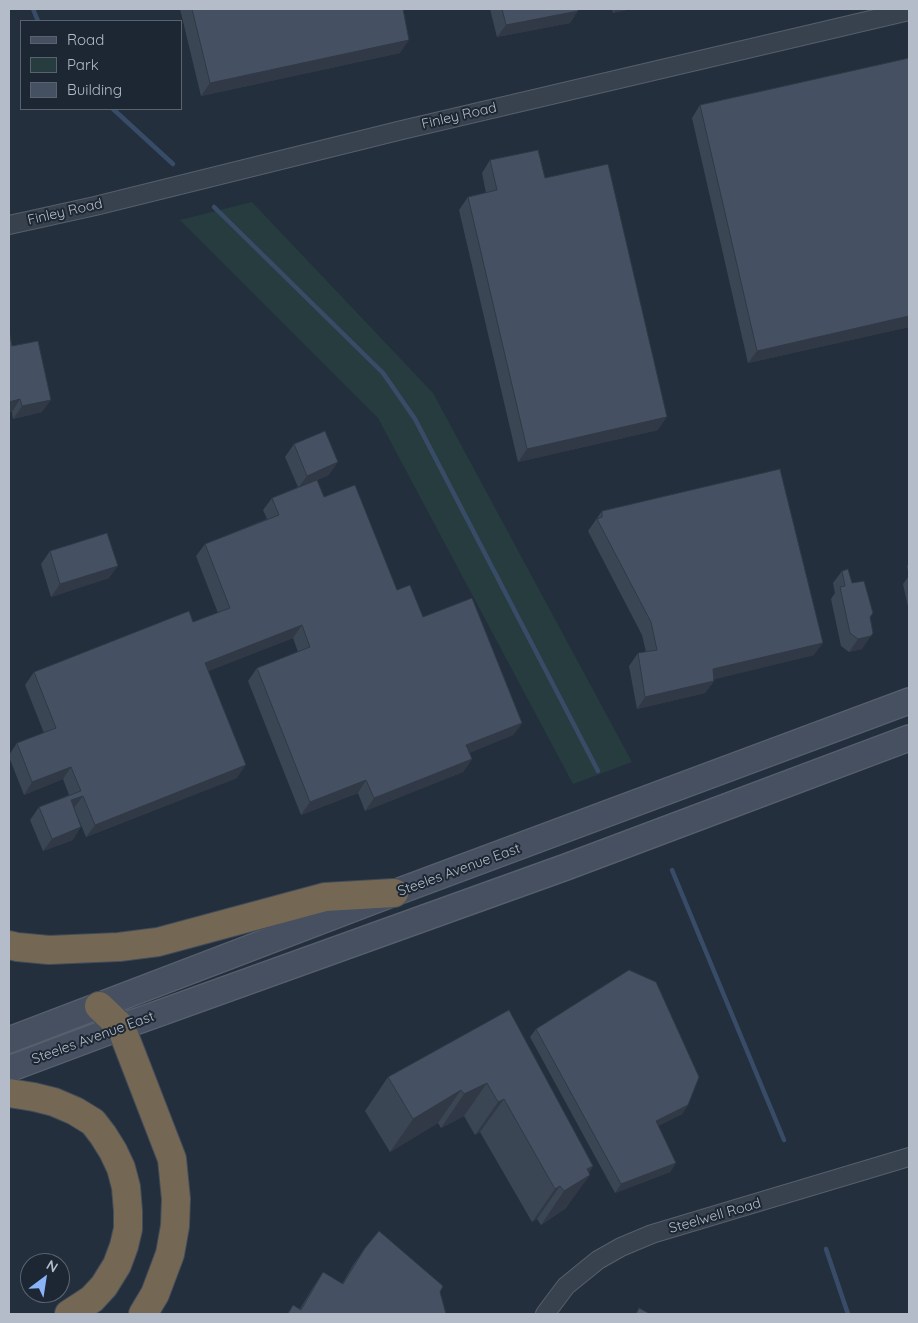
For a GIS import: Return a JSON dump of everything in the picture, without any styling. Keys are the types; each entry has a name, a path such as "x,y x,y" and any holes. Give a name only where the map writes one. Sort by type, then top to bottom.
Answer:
{"highway":[{"path":"9,945 49,950 119,947 158,942 325,897 394,893"},
{"path":"99,1006 120,1027 172,1159 176,1199 175,1226 170,1254 155,1294 143,1314"},
{"path":"9,1093 54,1102 75,1111 92,1122 103,1134 121,1168 126,1187 128,1210 128,1229 124,1246 117,1265 104,1286 92,1299 70,1314"}],"main road":[{"name":"Steeles Avenue East","path":"9,1040 394,893 909,702"},
{"name":"Steeles Avenue East","path":"9,1069 120,1027 557,871 909,738"}],"street":[{"name":"Finley Road","path":"9,225 95,206 394,131 909,12"},
{"name":"Steelwell Road","path":"545,1314 566,1286 598,1260 621,1247 652,1234 909,1157"}],"green space":[{"path":"252,202 433,393 632,762 573,784 378,418 180,220"}],"building":[{"path":"192,9 403,9 409,40 210,83"},
{"path":"502,9 578,9 578,11 506,25"},
{"path":"909,58 909,316 757,351 700,105"},
{"path":"538,150 545,178 608,164 667,417 527,449 468,197 497,190 490,160"},
{"path":"9,330 12,346 38,341 51,400 22,406 20,399 9,402"},
{"path":"325,431 338,462 307,476 294,444"},
{"path":"780,469 823,643 713,669 714,681 645,697 638,653 657,650 651,622 597,519 602,517 602,511"},
{"path":"317,480 324,497 355,485 397,590 410,585 423,617 472,598 522,723 466,745 472,759 374,798 366,780 310,802 257,668 310,647 302,625 205,663 246,765 95,825 83,796 71,800 81,827 52,839 39,807 81,791 71,767 32,782 17,743 56,728 34,672 189,611 193,622 230,608 205,544 279,515 272,498"},
{"path":"107,533 118,566 60,584 50,551"},
{"path":"848,569 852,583 864,581 873,613 870,617 873,633 871,636 858,639 850,633 840,587 845,586 842,571"},
{"path":"629,970 656,982 699,1077 688,1105 656,1121 676,1163 621,1184 536,1029"},
{"path":"509,1010 593,1166 587,1169 590,1175 564,1191 560,1186 555,1189 504,1099 498,1102 487,1083 464,1094 461,1090 413,1119 388,1077"},
{"path":"379,1231 443,1286 440,1292 446,1314 288,1314 293,1305 301,1310 323,1272 343,1284 365,1248"},
{"path":"639,1308 650,1314 636,1314"}],"waterway":[{"path":"33,9 38,20"},
{"path":"114,110 173,164"},
{"path":"214,207 383,373 415,419 598,771"},
{"path":"672,870 784,1140"},
{"path":"826,1249 848,1314"}]}
